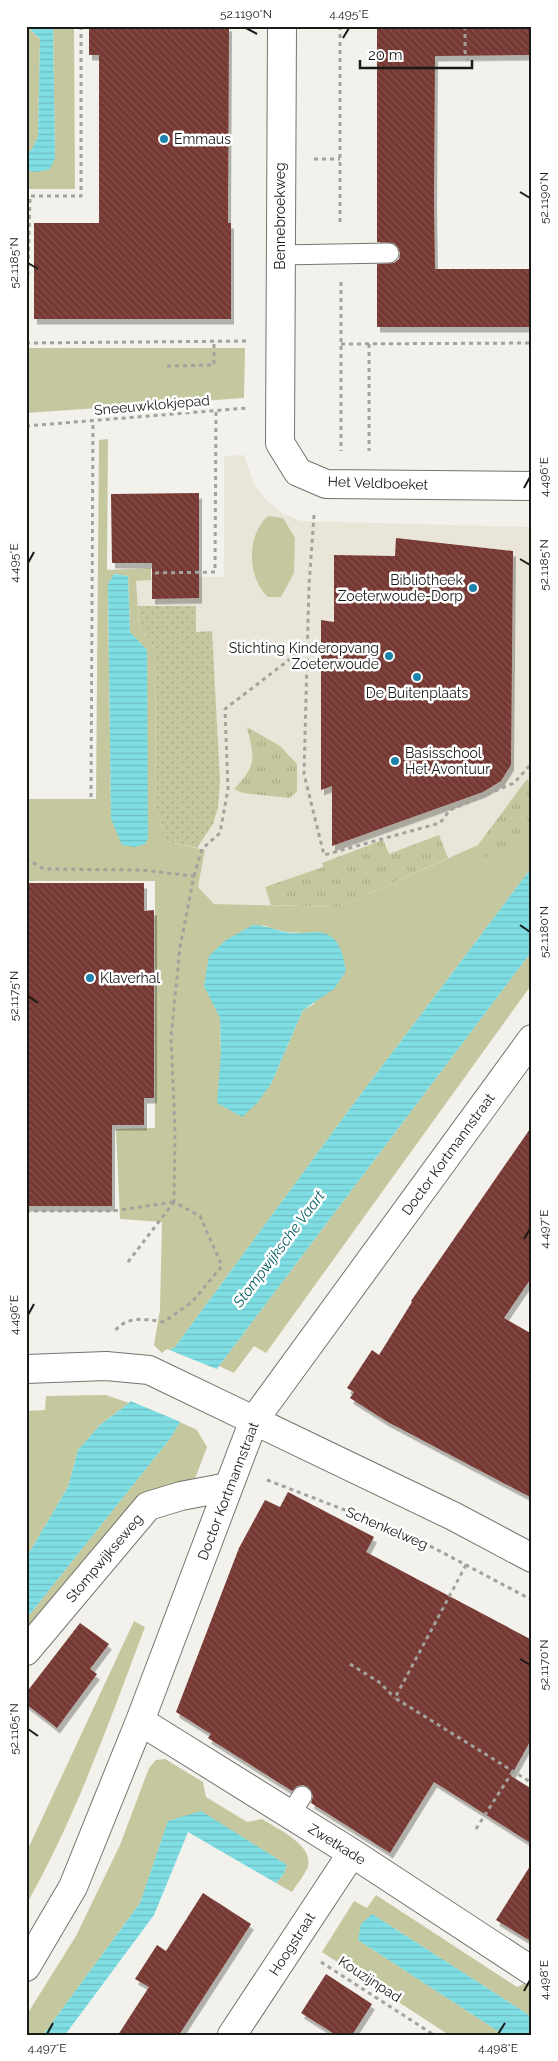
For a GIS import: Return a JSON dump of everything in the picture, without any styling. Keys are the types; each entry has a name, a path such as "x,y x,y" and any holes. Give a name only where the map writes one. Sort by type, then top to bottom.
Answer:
{"street":[{"name":"Bennebroekweg","path":"280,406 282,26"},
{"name":"Het Veldboeket","path":"280,406 280,443 298,472 326,484 532,486"},
{"name":"Doctor Kortmannstraat","path":"26,1967 73,1886 140,1721 254,1420 532,1039"},
{"path":"26,1369 106,1366 149,1370 453,1516 532,1558"},
{"name":"Stompwijkseweg","path":"26,1651 148,1506 232,1478"},
{"name":"Zwetkade","path":"140,1721 296,1805 352,1853 532,1970"},
{"name":"Hoogstraat","path":"232,2035 352,1853"}],"lane":[{"path":"280,255 389,253"}],"path":[{"path":"80,26 81,196 30,196 26,343 280,341"},
{"path":"465,26 465,52 468,61"},
{"path":"167,366 214,365 214,341"},
{"path":"341,344 532,343"},
{"path":"369,344 369,484"},
{"name":"Sneeuwklokjepad","path":"26,426 280,406"},
{"path":"155,573 215,572 216,411"},
{"path":"91,797 94,421"},
{"path":"317,480 309,585 304,774 324,855 440,822 450,810 514,783 532,763"},
{"path":"128,1262 174,1202 175,1131 171,1037 180,947 194,876 202,849 220,833 228,789 225,709 307,646"},
{"path":"26,859 44,869 142,870 194,876"},
{"path":"26,1211 112,1211 174,1202 200,1216 222,1266 192,1302 164,1322 138,1318 117,1327 108,1339 106,1366"},
{"name":"Schenkelweg","path":"232,1478 389,1527 532,1600"},
{"path":"395,1698 466,1565"},
{"path":"350,1664 379,1682 395,1698 532,1783"},
{"path":"476,1829 513,1771"},
{"name":"Kouzijnpad","path":"293,1943 434,2035"}],"shaded area":[{"path":"244,455 254,484 265,499 282,513 301,521 532,527 532,844 339,907 214,904 198,887 205,850 197,848 128,576 224,577 224,456"}],"green space":[{"path":"26,26 40,39 38,137 31,152 26,152"},
{"path":"53,26 74,26 75,189 26,189 26,171 38,171 55,158"},
{"path":"26,348 245,348 244,398 26,413"},
{"path":"108,439 107,570 151,568 151,580 136,581 139,626 155,649 156,809 163,829 163,841 205,850 198,887 214,904 339,907 478,845 532,786 532,867 349,1110 175,1347 163,1354 154,1345 160,1310 162,1222 120,1219 116,1129 155,1128 155,881 26,881 26,799 96,799 99,440","holes":["114,574 128,576 130,632 147,651 111,819 108,584","263,925 290,932 318,932 314,1004 303,1010 271,1084 221,1053 220,1018"]},
{"path":"268,516 283,518 295,538 294,573 281,597 268,597 261,589 253,568 252,556 256,534"},
{"path":"138,606 196,606 196,632 212,631 220,781 218,808 213,824 197,848 163,841 163,829 156,809 155,649 139,626"},
{"path":"247,727 280,746 297,764 297,791 290,798 243,793 234,789 251,767 252,754"},
{"path":"527,779 532,786 532,841 484,858 478,845"},
{"path":"439,835 448,858 339,907 271,905 265,887 323,867 322,863 383,840 389,854"},
{"path":"532,951 532,984 266,1353 254,1346 234,1373 219,1366"},
{"path":"106,1395 129,1403 100,1425 78,1450 68,1487 26,1558 26,1411 45,1410 46,1396"},
{"path":"180,1422 197,1430 207,1447 193,1484 144,1492 26,1633 26,1619 169,1440"},
{"path":"134,1621 145,1627 91,1769 61,1838 26,1905 26,1853"},
{"path":"165,1759 203,1782 206,1797 247,1822 262,1819 294,1839 306,1853 309,1861 307,1869 292,1892 276,1883 283,1875 287,1865 201,1812 169,1821 140,1903 43,2035 26,2035 26,2016 76,1936 120,1845 149,1768 156,1760"},
{"path":"376,1895 517,1987 530,1981 532,1983 532,2017 372,1914 358,1940 504,2035 449,2035 322,1952 354,1901 367,1908"}],"water":[{"path":"27,26 53,26 55,158 50,169 38,172 26,171 26,152 31,151 38,137 40,39"},
{"path":"114,574 128,576 130,632 147,650 148,838 145,844 135,847 122,845 111,819 108,584"},
{"name":"Stompwijksche Vaart","path":"532,867 532,951 219,1366 192,1403 169,1440 26,1619 26,1558 68,1487 78,1450 100,1425 129,1403 163,1354 175,1347 349,1110"},
{"path":"253,925 290,933 324,933 335,940 339,946 346,971 334,989 303,1010 271,1084 257,1103 242,1117 217,1103 221,1053 220,1018 204,986 209,956 226,940"},
{"path":"201,1811 287,1865 283,1875 276,1883 188,1832 154,1915 65,2035 43,2035 140,1903 168,1821"},
{"path":"372,1914 532,2017 532,2035 504,2035 358,1940 361,1924"}],"pier":[{"path":"167,1349 219,1370 183,1423 128,1400"}],"building":[{"name":"Emmaus","path":"89,26 229,26 228,223 231,223 231,319 34,319 34,223 99,223 99,55 89,55"},
{"path":"377,26 532,26 532,55 435,56 434,202 435,269 532,269 532,327 377,327 377,264 394,263 399,259 400,253 394,243 377,242"},
{"path":"199,493 199,598 152,599 152,563 112,563 111,494"},
{"name":"De Buitenplaats","path":"396,538 513,551 511,765 501,781 483,792 332,846 332,786 321,790 321,620 334,622 334,555 395,556"},
{"name":"Klaverhal","path":"26,883 144,883 144,911 154,910 154,1098 144,1098 144,1125 112,1125 112,1206 26,1206"},
{"path":"532,1126 532,1277 504,1318 532,1334 532,1498 386,1421 350,1398 354,1392 347,1388 372,1350 379,1355 411,1301"},
{"path":"288,1492 374,1537 366,1552 532,1640 532,1738 511,1776 532,1789 532,1844 434,1782 390,1853 311,1803 313,1796 308,1787 303,1785 297,1786 292,1791 208,1738 211,1734 176,1712 239,1548 265,1500 280,1507"},
{"path":"80,1623 109,1644 90,1669 97,1674 57,1728 26,1704 26,1693"},
{"path":"532,1863 532,1942 496,1920"},
{"path":"203,1893 251,1924 179,2035 118,2035 149,1987 135,1979 157,1945 166,1951"},
{"path":"326,1974 372,2004 352,2035 336,2035 301,2013"}],"place":[{"name":"Emmaus","path":"164,139"},
{"name":"Bibliotheek Zoeterwoude-Dorp","path":"473,588"},
{"name":"Stichting Kinderopvang Zoeterwoude","path":"389,656"},
{"name":"De Buitenplaats","path":"417,677"},
{"name":"Basisschool Het Avontuur","path":"395,761"},
{"name":"Klaverhal","path":"90,978"}]}
